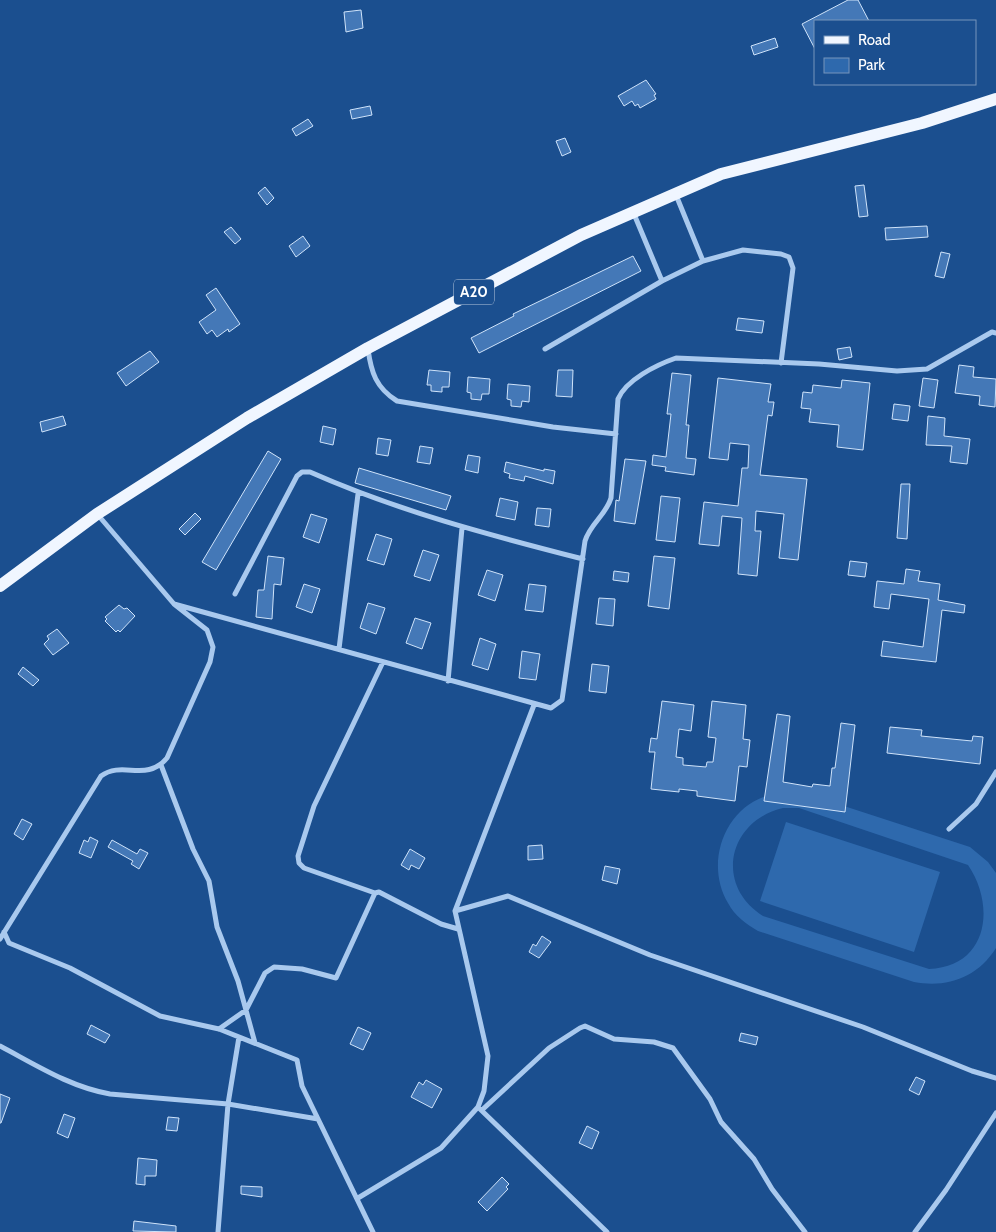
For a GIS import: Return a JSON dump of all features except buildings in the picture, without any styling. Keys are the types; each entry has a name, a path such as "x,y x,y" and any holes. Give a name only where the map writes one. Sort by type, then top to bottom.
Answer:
{"main road":[{"name":"A20","path":"0,586 97,514 233,426 368,348 573,239 634,214 675,192 729,172 922,123 996,99"}],"street":[{"path":"675,192 703,261"},
{"path":"634,214 662,281"},
{"path":"545,349 662,281 703,261 743,250 781,254 789,257 793,268 781,363"},
{"path":"174,604 534,705 551,708 562,700 587,534 606,510 611,498 618,399 622,389 662,363 676,358 897,371 927,369 992,332 996,333"},
{"path":"368,348 375,381 385,393 397,401 553,427 616,434"},
{"path":"235,594 297,476 302,472 310,472 358,494 462,528 582,559"},
{"path":"339,649 358,494"},
{"path":"0,939 101,776 114,769 144,772 161,765 167,758 210,662 213,647 207,630 174,604 97,514"},
{"path":"448,681 462,528"},
{"path":"383,662 314,806 298,856 299,863 304,868 375,893 379,892 441,924 458,929"},
{"path":"480,1108 488,1056 455,911 534,705"},
{"path":"161,765 193,849 209,881 217,927 246,1010 255,1043"},
{"path":"949,830 976,804 996,772"},
{"path":"219,1029 246,1010 265,973 274,967 302,969 336,978 375,893"},
{"path":"455,911 508,896 650,955 862,1027 972,1071 996,1078"},
{"path":"4,931 9,943 70,968 160,1016 219,1029 297,1060 302,1086 373,1232"},
{"path":"358,1198 441,1148 480,1108 549,1048 580,1028 589,1028 625,1041 665,1044 679,1054 710,1099 721,1122 754,1159 772,1189 806,1232"},
{"path":"218,1232 228,1104 238,1037"},
{"path":"0,1046 64,1080 93,1091 228,1104 318,1119"},
{"path":"480,1108 607,1232"},
{"path":"915,1232 946,1190 996,1113"}],"green space":[{"path":"804,793 970,847 988,862 996,873 996,948 980,967 970,974 949,982 914,982 758,931 741,919 728,903 721,888 718,872 722,840 729,826 739,813 751,803 766,796","holes":["783,808 799,808 968,865 977,881 984,915 981,932 975,946 964,958 949,966 929,969 763,916 748,903 738,888 733,872 734,855 740,840 750,826 764,815"]},
{"path":"786,822 940,872 914,952 760,901"}]}
